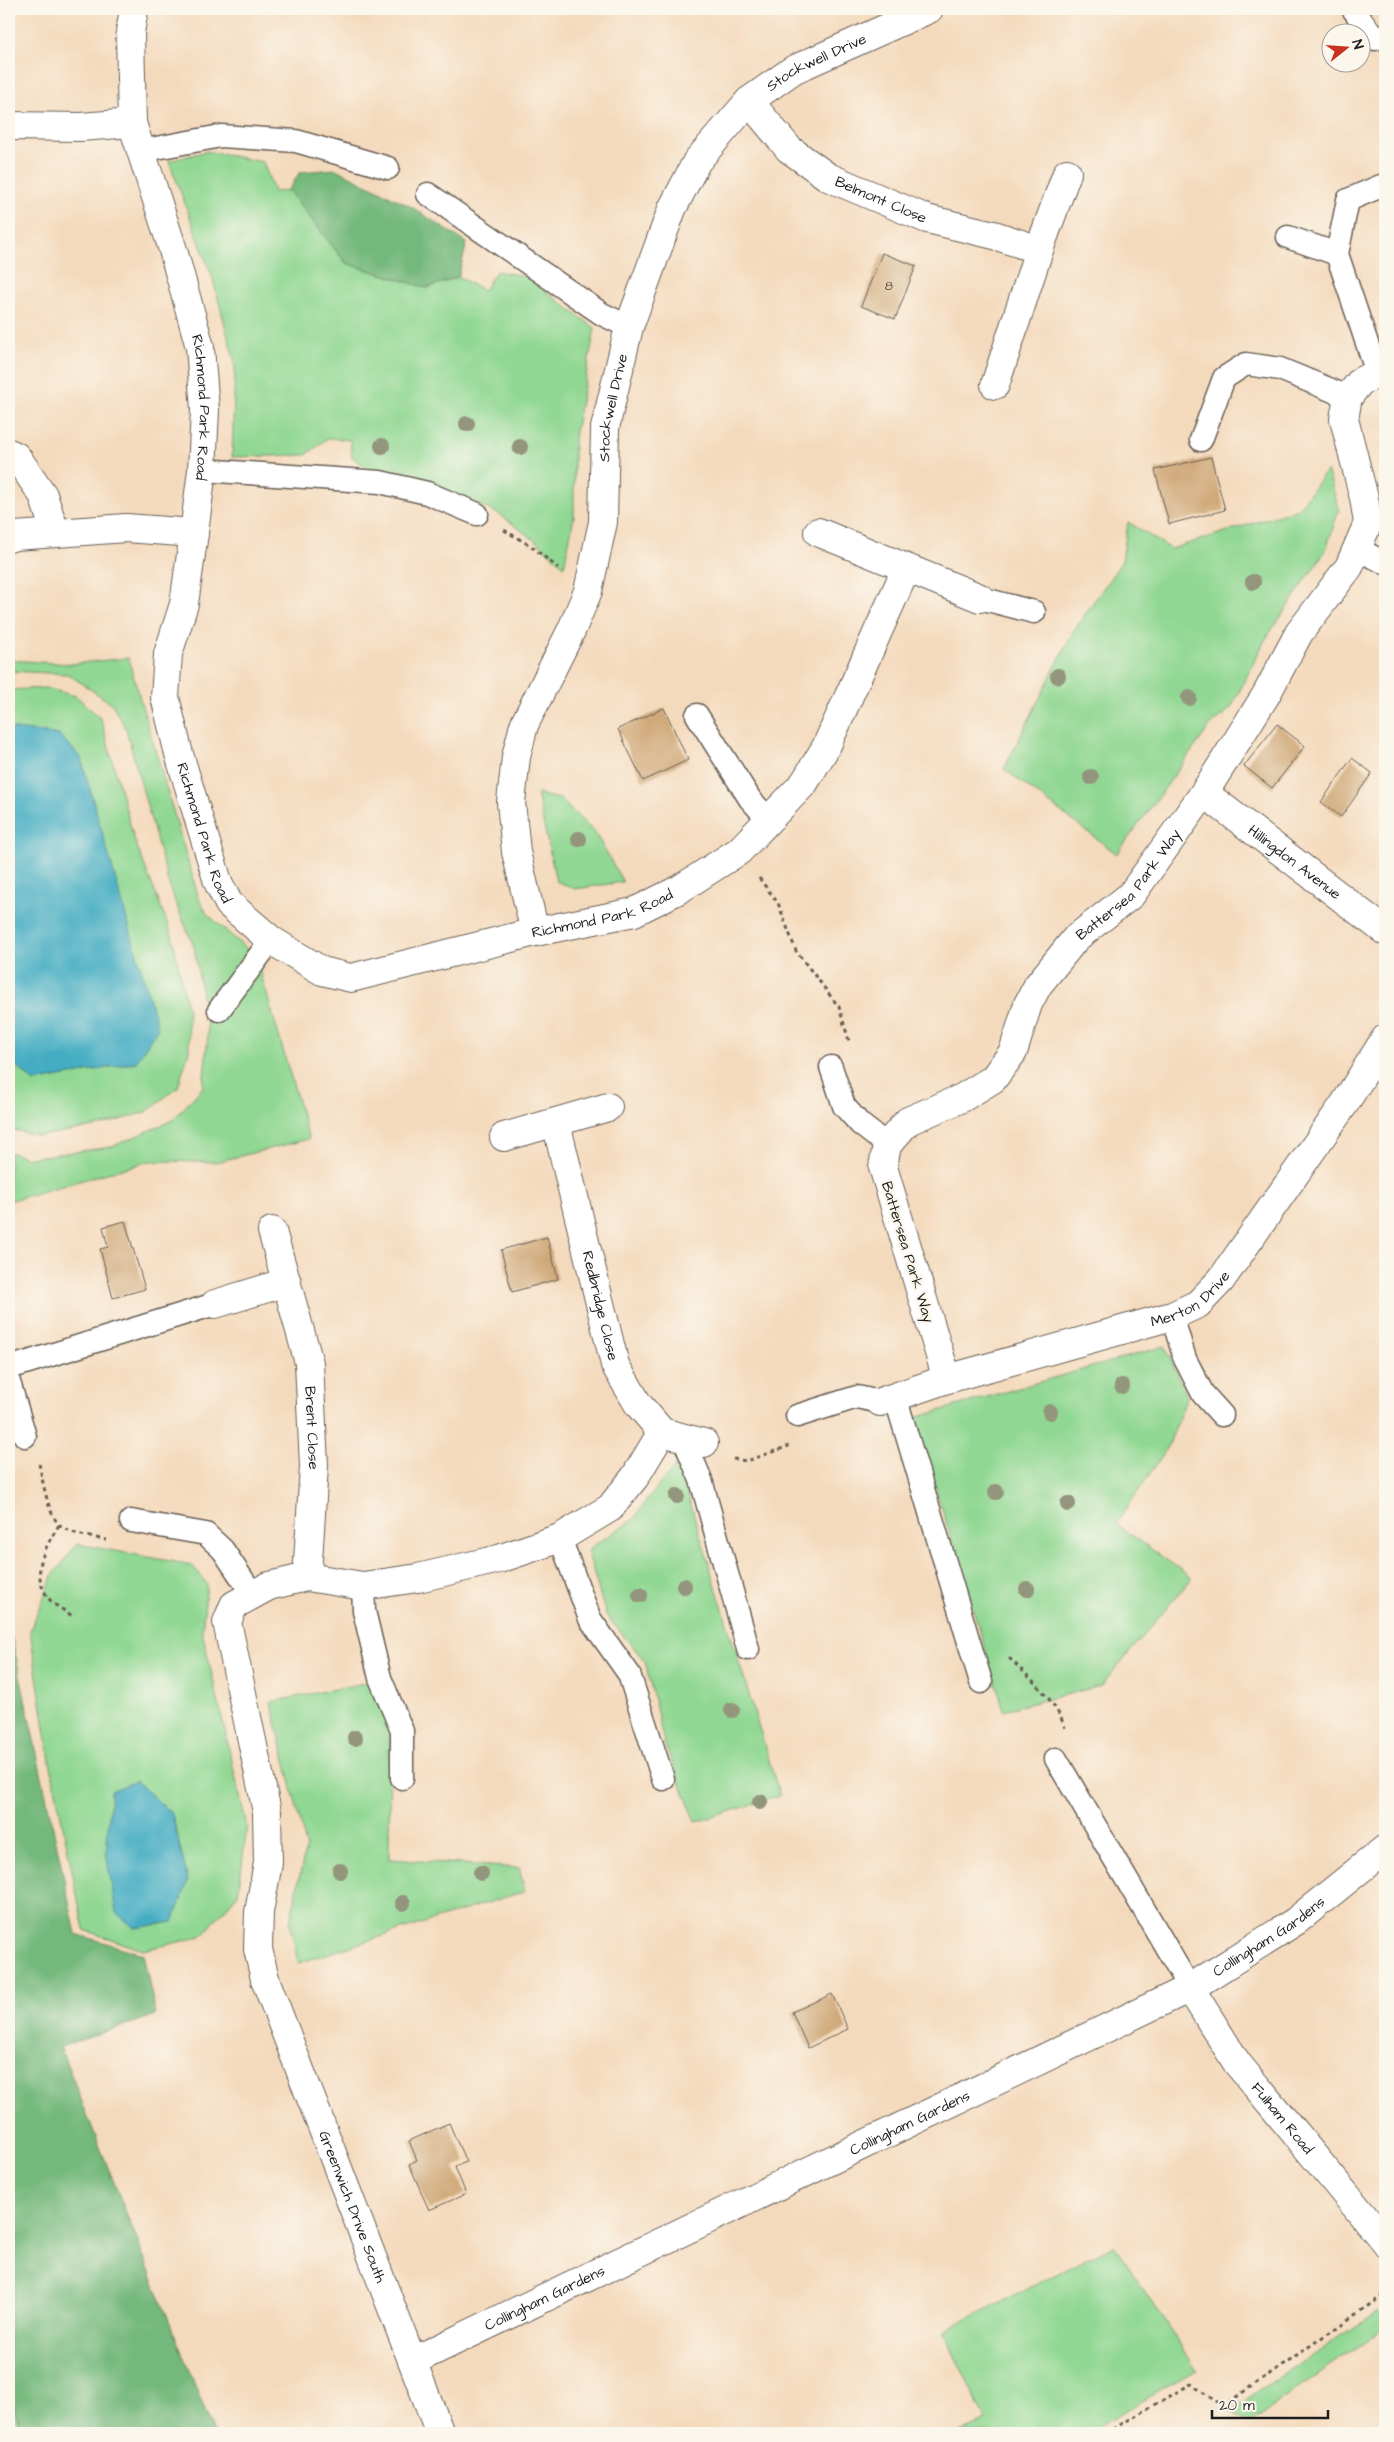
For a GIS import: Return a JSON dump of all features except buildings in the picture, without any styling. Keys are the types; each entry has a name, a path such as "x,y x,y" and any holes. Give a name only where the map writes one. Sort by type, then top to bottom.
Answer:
{"street":[{"name":"Richmond Park Road","path":"134,9 130,33 132,123 173,250 200,347 205,410 202,470 194,533 184,604 168,654 165,697 179,754 218,882 229,904 272,940 322,971 351,978 535,932 634,912 680,889 739,851 804,783 826,746 906,569"},
{"name":"Stockwell Drive","path":"535,932 516,852 511,802 516,757 524,725 572,629 588,591 603,522 605,428 629,327 672,209 696,161 749,101 793,70 930,9"},
{"name":"Belmont Close","path":"749,101 789,149 828,177 927,219 994,235 1039,250"},
{"path":"9,126 80,127 132,123"},
{"path":"995,385 1039,250 1067,173"},
{"path":"1348,397 1361,381 1381,372"},
{"name":"Battersea Park Way","path":"947,1379 882,1166 887,1145 908,1121 962,1098 993,1079 1013,1052 1028,1004 1038,985 1076,938 1131,895 1204,794 1266,694 1299,633 1349,567 1368,523 1364,498 1344,419 1348,397"},
{"path":"9,453 16,456 43,495 55,532"},
{"path":"9,538 55,532 126,528 194,533"},
{"path":"818,532 980,598"},
{"name":"Hillingdon Avenue","path":"1204,794 1385,931"},
{"name":"Merton Drive","path":"888,1399 947,1379 1172,1316 1198,1304 1221,1280 1345,1103 1385,1039"},
{"path":"504,1137 608,1107"},
{"name":"Redbridge Close","path":"556,1123 615,1365 638,1404 683,1437"},
{"name":"Brent Close","path":"272,1231 309,1363 314,1466 307,1577"},
{"path":"215,1304 287,1282"},
{"path":"307,1577 363,1586 418,1578 481,1563 560,1538 610,1508 635,1477 683,1437"},
{"name":"Greenwich Drive South","path":"307,1577 270,1586 234,1605 227,1622 267,1812 268,1863 259,1912 259,1940 265,1979 440,2433"},
{"name":"Collingham Gardens","path":"413,2361 1190,1988 1296,1920 1385,1849"},
{"name":"Fulham Road","path":"1190,1988 1237,2062 1385,2242"}],"lane":[{"path":"1353,9 1375,39 1385,35"},
{"path":"140,151 221,136 296,140 388,168"},
{"path":"1380,186 1348,200 1337,254 1381,372"},
{"path":"428,194 602,314 629,327"},
{"path":"1288,237 1337,254"},
{"path":"1201,440 1224,378 1246,364 1280,369 1348,397"},
{"path":"202,470 380,482 427,493 477,514"},
{"path":"1358,549 1385,562"},
{"path":"980,598 1034,612"},
{"path":"697,715 750,799 768,819"},
{"path":"219,1010 272,940"},
{"path":"831,1066 844,1106 860,1124 887,1145"},
{"path":"9,1368 215,1304"},
{"path":"1172,1316 1186,1359 1203,1394 1222,1415"},
{"path":"9,1382 25,1436"},
{"path":"797,1416 857,1396 888,1399 982,1682"},
{"path":"683,1437 700,1480 748,1649"},
{"path":"131,1521 206,1534 224,1550 253,1595"},
{"path":"560,1538 590,1619 630,1674 663,1779"},
{"path":"363,1586 364,1611 380,1678 402,1731 402,1778"},
{"path":"1056,1759 1190,1988"}],"path":[{"path":"477,514 531,546 588,591"},
{"path":"739,851 778,903 796,951 839,1007 850,1044"},
{"path":"59,1525 44,1550 38,1576 51,1600 72,1616"},
{"path":"1008,1657 1047,1695 1060,1714 1065,1731"},
{"path":"1106,2433 1191,2384 1223,2406 1385,2294"}],"green space":[{"path":"207,151 263,162 274,192 288,190 346,263 427,288 458,277 484,290 496,271 525,276 595,328 574,438 574,517 564,566 537,542 499,514 415,476 377,474 352,457 350,440 328,438 306,455 232,457 235,363 212,276 169,161"},
{"path":"336,169 410,206 467,243 458,277 427,288 346,263 288,190 300,172"},
{"path":"1327,470 1339,509 1326,550 1265,640 1231,708 1210,726 1117,854 1004,769 1073,632 1122,561 1128,522 1171,549 1298,509"},
{"path":"128,658 199,899 207,914 256,957 309,1139 216,1162 150,1161 9,1201 9,1152 28,1158 111,1147 173,1120 203,1087 208,1033 194,947 170,889 126,729 112,704 68,674 9,671 9,660 70,664"},
{"path":"45,688 76,696 101,719 134,839 172,935 188,1011 189,1051 178,1087 146,1112 100,1126 39,1136 9,1129 9,1058 34,1082 136,1062 101,831 81,758 59,735 9,728 9,690"},
{"path":"537,794 560,799 595,833 623,882 575,889 556,881"},
{"path":"1165,1346 1187,1397 1168,1447 1116,1524 1192,1578 1101,1686 1004,1710 914,1418"},
{"path":"678,1463 780,1796 696,1822 664,1743 645,1661 606,1615 587,1550 634,1519 646,1501"},
{"path":"77,1544 192,1565 207,1584 202,1631 247,1827 238,1894 201,1937 143,1950 84,1930 51,1767 30,1631 53,1575","holes":["136,1781 172,1814 188,1881"]},
{"path":"9,1625 76,1934 143,1954 156,2015 60,2047 214,2433 24,2433 9,2396"},
{"path":"369,1682 390,1732 389,1859 519,1868 525,1891 298,1963 290,1923 306,1846 271,1702"},
{"path":"1114,2245 1197,2370 1086,2433 958,2433 986,2421 943,2331"},
{"path":"1379,2311 1385,2319 1385,2328 1249,2422 1230,2410"},
{"path":"9,2396 24,2433 9,2433"}],"water":[{"path":"9,728 59,735 81,758 158,1028 136,1062 34,1082 9,1059"},
{"path":"136,1781 172,1814 188,1881 173,1922 135,1928 116,1913 106,1852 111,1791"}]}
